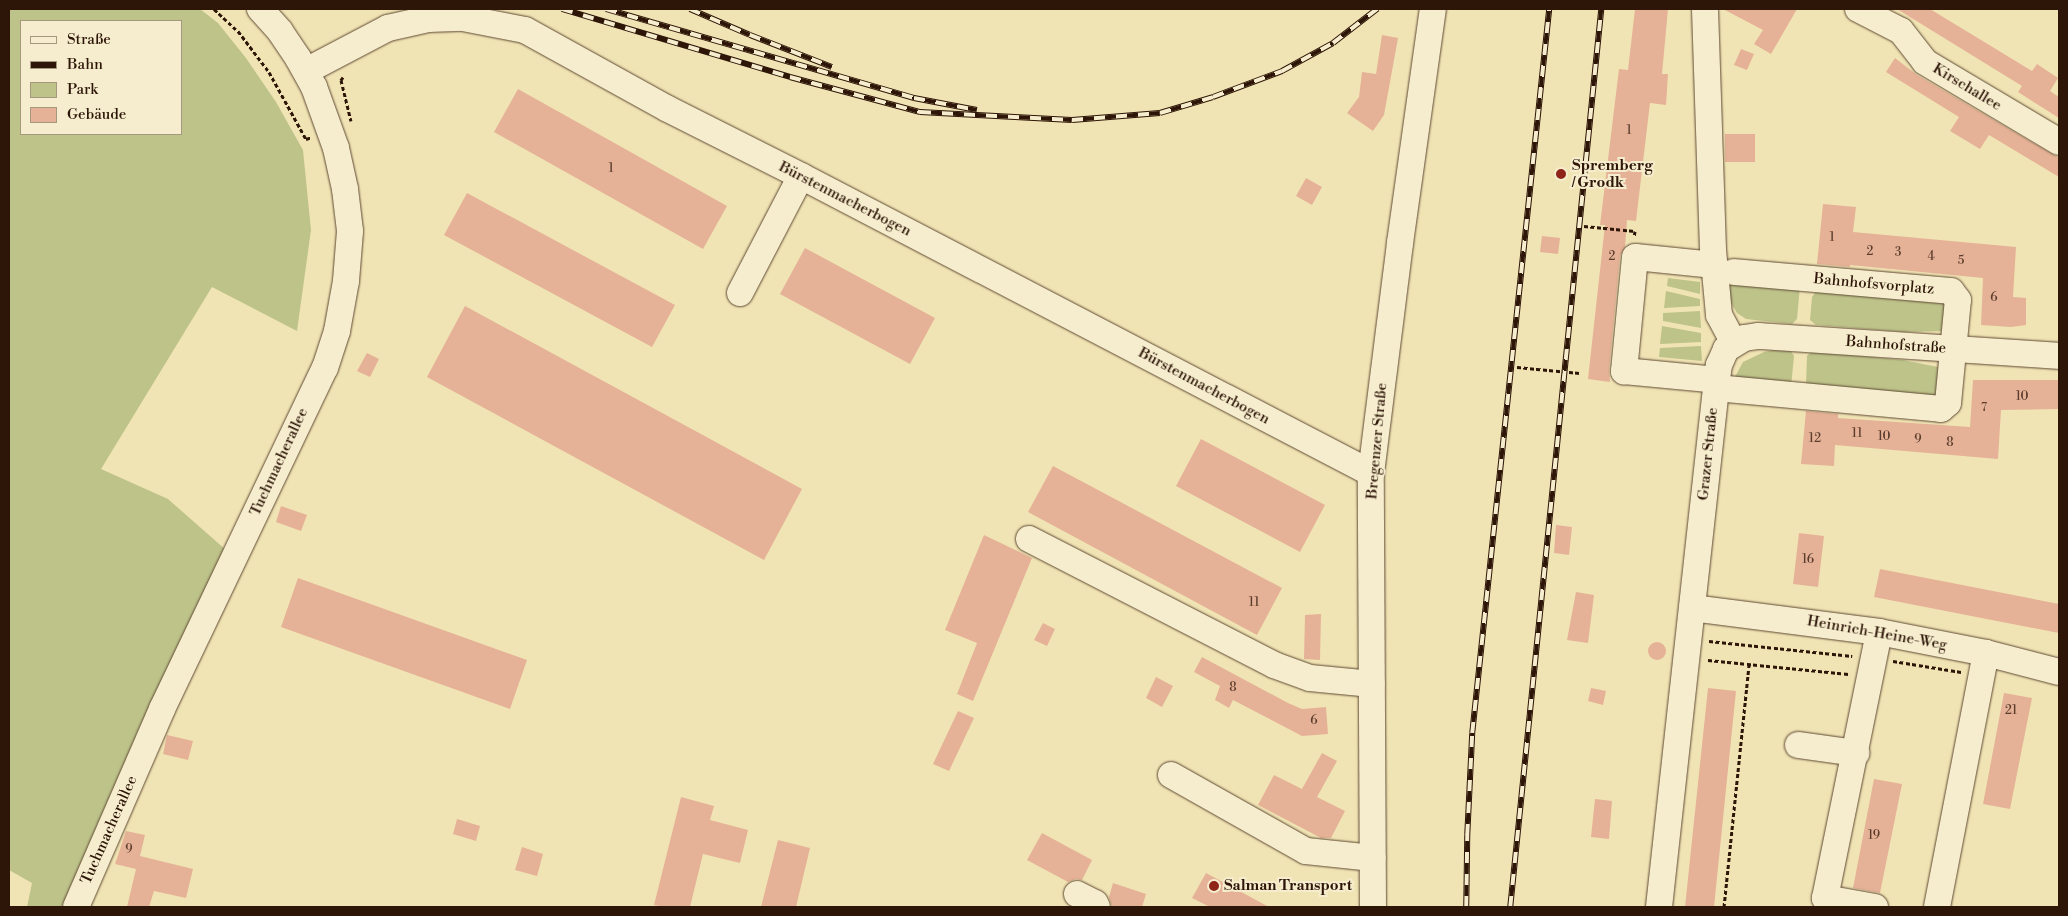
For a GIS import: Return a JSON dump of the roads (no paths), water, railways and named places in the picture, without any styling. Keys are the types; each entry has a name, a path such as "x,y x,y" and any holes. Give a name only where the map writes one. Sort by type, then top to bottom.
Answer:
{"street":[{"name":"Tuchmacherallee","path":"76,907 162,709 325,368 338,322 346,282 350,231 345,189 330,132 306,71 280,31 260,9"},
{"name":"Bregenzer Straße","path":"1373,907 1371,473 1400,243 1433,9"},
{"path":"1705,9 1724,268 1719,315 1734,343"},
{"name":"Kirschallee","path":"1858,9 1900,31 1925,62 2059,142"},
{"name":"Bürstenmacherbogen","path":"306,71 388,28 428,20 463,18 525,30 668,109 801,176 1371,473"},
{"path":"740,293 801,176"},
{"name":"Bahnhofsvorplatz","path":"1635,257 1951,291 1958,300 1954,349 1948,403 1942,409 1722,386 1624,371 1635,257"},
{"name":"Bahnhofstraße","path":"1734,343 1744,338 1759,336 2059,356"},
{"name":"Grazer Straße","path":"1659,907 1692,608 1722,386 1722,356 1734,343"},
{"path":"1029,540 1274,664 1310,678 1372,684"},
{"name":"Heinrich-Heine-Weg","path":"1692,608 1880,632 1984,664 2059,672"},
{"path":"1875,907 1826,898 1880,632"},
{"path":"1937,907 1984,664"},
{"path":"1798,745 1856,753"},
{"path":"1171,775 1306,851 1373,858"}],"railway":[{"path":"562,9 790,77 920,112 1072,120 1160,113 1213,97 1282,71 1333,43 1377,9"},
{"path":"606,9 914,98 977,110"},
{"path":"690,9 832,67"},
{"path":"1466,907 1472,733 1549,9"},
{"path":"1510,907 1601,9"}],"place":[{"name":"Spremberg / Grodk","path":"1561,174"},
{"name":"Salman Transport","path":"1214,886"}]}
